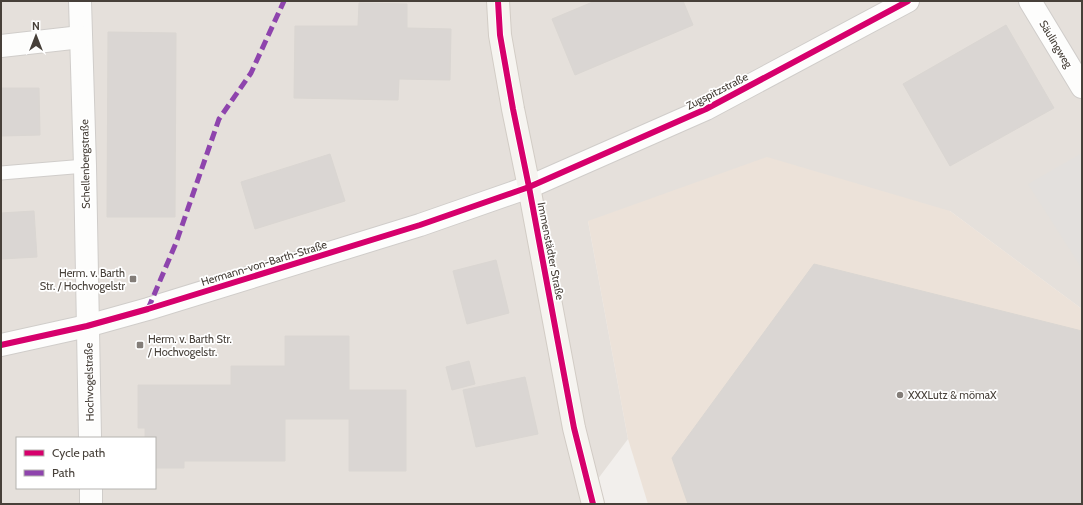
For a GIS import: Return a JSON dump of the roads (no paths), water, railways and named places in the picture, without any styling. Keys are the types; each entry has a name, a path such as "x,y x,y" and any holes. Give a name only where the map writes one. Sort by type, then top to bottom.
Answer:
{"street":[{"name":"Schellenbergstraße","path":"80,1 85,166 87,326"},
{"name":"Immenstädter Straße","path":"498,1 500,35 513,109 574,428 593,504"},
{"name":"Zugspitzstraße","path":"529,187 706,109 908,1"},
{"name":"Säulingweg","path":"1030,1 1082,87"},
{"path":"1,46 81,37"},
{"name":"Hermann-von-Barth-Straße","path":"1,345 87,326 148,309 420,225 529,187"},
{"name":"Hochvogelstraße","path":"87,326 90,437"},
{"path":"91,489 91,504"}],"lane":[{"path":"1,173 85,166"}],"place":[{"name":"Herm. v. Barth Str. / Hochvogelstr","path":"133,279"},
{"name":"Herm. v. Barth Str. / Hochvogelstr.","path":"140,345"},
{"name":"XXXLutz & mömaX","path":"900,395"}]}
